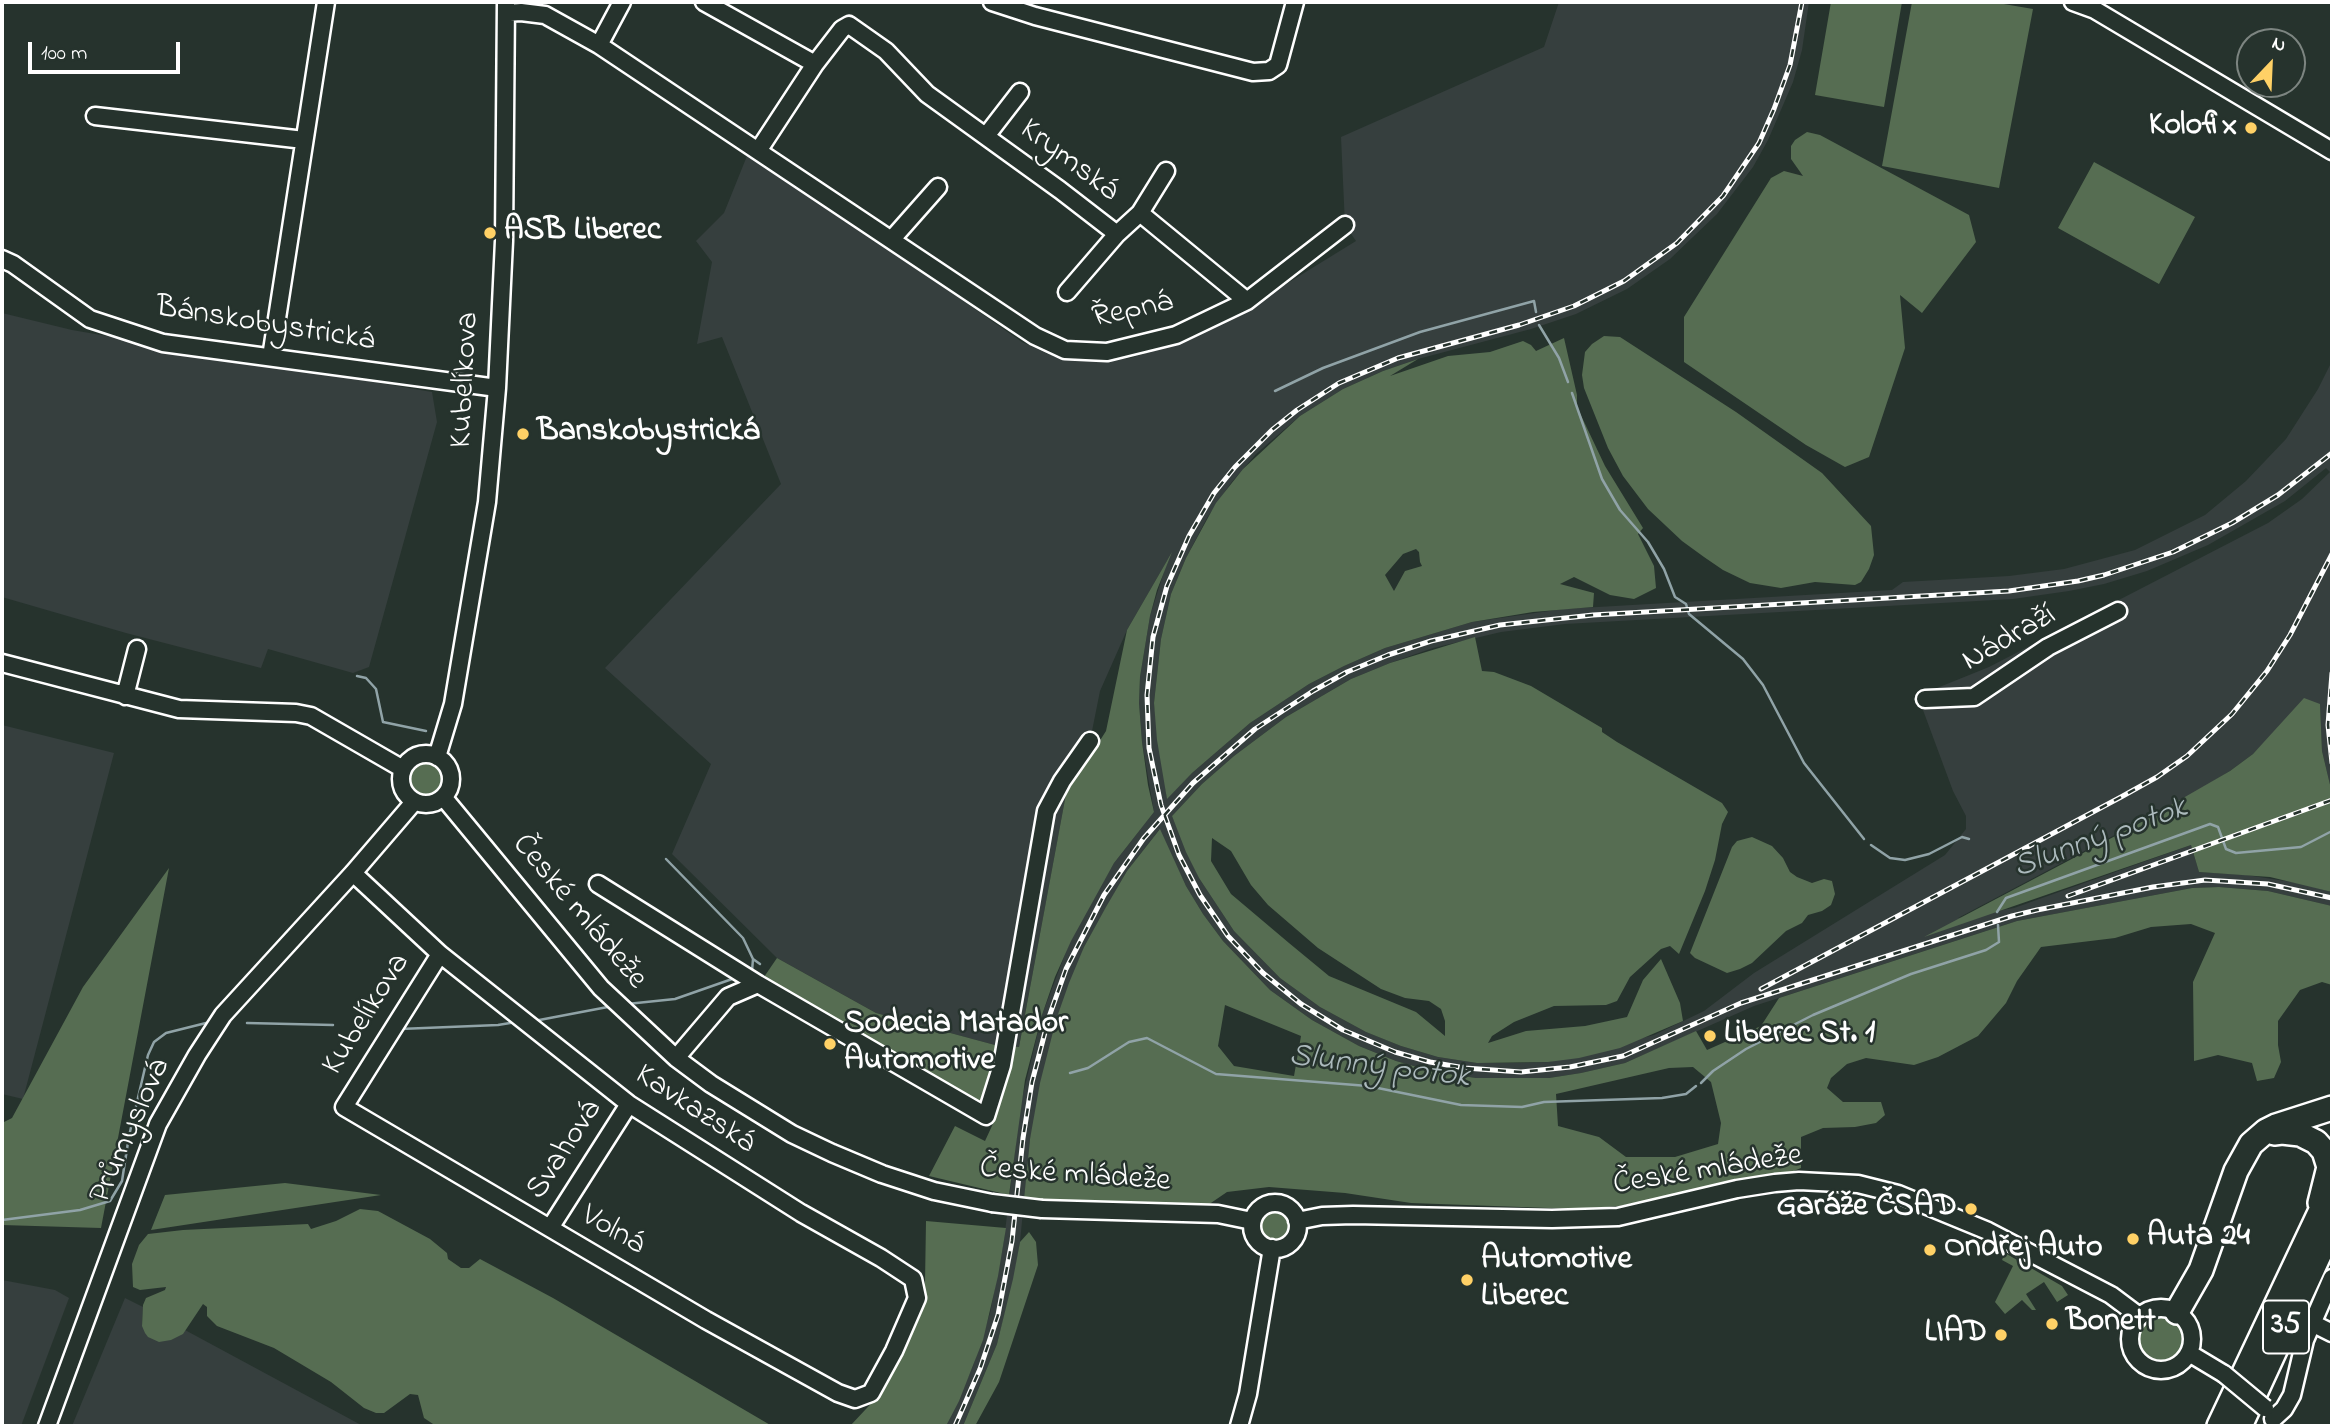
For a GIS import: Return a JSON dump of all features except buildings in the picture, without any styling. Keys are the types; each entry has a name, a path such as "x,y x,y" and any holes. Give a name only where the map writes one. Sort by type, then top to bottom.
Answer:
{"highway":[{"path":"2178,1312 2201,1270 2245,1152 2258,1137 2276,1126 2332,1108"},
{"path":"2258,1137 2282,1132 2295,1133 2316,1142 2324,1151 2328,1172 2322,1231"},
{"name":"35","path":"2240,1426 2322,1231 2332,1187"},
{"name":"35","path":"2219,1426 2322,1231"}],"street":[{"path":"271,357 326,2"},
{"path":"599,45 622,2"},
{"path":"704,2 815,64"},
{"path":"992,2 1035,16 1253,72 1269,71 1278,65 1295,2"},
{"path":"2073,2 2095,9 2332,151"},
{"name":"Řepná","path":"506,8 545,16 599,45 1035,336 1065,350 1107,352 1176,335 1247,301 1345,225"},
{"name":"Kubelíkova","path":"437,757 453,704 487,502 497,388 504,241 506,8"},
{"name":"Krymská","path":"758,151 815,64 842,29 849,25 886,51 927,94 1117,234"},
{"name":"Krymská","path":"986,136 1020,92"},
{"path":"95,116 304,140"},
{"name":"Krymská","path":"1067,292 1117,234 1140,213 1166,171"},
{"path":"892,239 938,187"},
{"name":"Krymská","path":"1140,213 1247,301"},
{"name":"Bánskobystrická","path":"2,259 90,319 163,343 497,388"},
{"name":"Nádraží","path":"1925,699 1974,697 2048,647 2118,611"},
{"path":"125,696 137,649"},
{"path":"2,663 179,709 296,713 311,716 328,723 403,769"},
{"name":"České mládeže","path":"598,884 758,984 986,1116 1002,1065 1046,811 1062,781 1090,741"},
{"path":"429,754 437,757 447,765 451,778 444,798 431,804 414,802 405,795 401,785 403,769 415,756 429,754"},
{"name":"České mládeže","path":"444,798 608,996 676,1058 751,1111 792,1134 883,1174 934,1191 992,1203 1042,1209 1218,1214 1252,1221"},
{"name":"Průmyslová","path":"47,1426 149,1149 164,1113 197,1055 223,1015 414,802"},
{"name":"Kavkazská","path":"353,873 440,954 629,1104 801,1213 913,1279 917,1298 894,1351 870,1393 855,1399"},
{"name":"Kubelíkova","path":"344,1107 440,954"},
{"path":"676,1058 728,997 758,984"},
{"name":"Svahová","path":"550,1228 629,1104"},
{"name":"Volná","path":"344,1107 706,1320 838,1393 855,1399"},
{"name":"České mládeže","path":"1297,1221 1322,1216 1353,1215 1552,1219 1618,1217 1737,1189 1799,1181 1858,1184 1898,1194 1939,1209 2111,1295 2140,1316"},
{"path":"1275,1203 1289,1208 1297,1221 1296,1234 1280,1248 1263,1245 1252,1230 1252,1221 1260,1208 1275,1203"},
{"path":"1239,1426 1248,1394 1272,1248"},
{"path":"2021,1248 2035,1264 2077,1290"},
{"path":"2189,1353 2224,1374 2273,1420 2284,1409 2292,1395 2300,1356 2332,1278"},
{"path":"2162,1307 2178,1312 2191,1331 2189,1353 2174,1367 2164,1370 2148,1367 2132,1349 2130,1340 2133,1326 2146,1311 2162,1307"},
{"path":"2312,1322 2332,1333"}],"shaded area":[{"path":"1559,2 1809,2 1802,50 1793,82 1768,140 1753,167 1717,214 1670,259 1627,289 1576,314 1531,329 1418,359 1343,389 1300,416 1256,454 1231,483 1207,518 1186,558 1171,594 1161,639 1154,703 1167,798 1250,723 1309,684 1385,648 1472,622 1563,609 1892,590 1903,582 2009,576 2064,569 2135,550 2205,515 2246,481 2286,439 2318,389 2332,361 2332,793 2322,751 2320,705 2276,731 2253,754 2194,793 1958,918 2014,908 2191,845 2199,872 2246,875 2299,883 2332,892 2332,906 2268,891 2192,888 2017,921 1754,1006 1625,1063 1549,1078 1476,1078 1435,1072 1396,1061 1359,1046 1312,1020 1270,990 1223,941 1203,914 1159,830 1127,871 1084,947 1030,1139 1020,1242 1014,1279 997,1344 963,1426 946,1426 973,1366 990,1313 1004,1240 1020,1107 1042,1015 1070,941 1093,899 1114,863 1154,812 1142,742 1140,677 1150,616 1168,559 1127,630 1100,691 1090,741 1062,781 1066,794 1019,1047 995,1045 876,1013 777,958 672,854 711,764 605,668 781,484 722,337 697,344 712,262 696,241 724,213 749,151 1022,342 1055,357 1101,361 1131,358 1183,341 1244,310 1356,241 1345,225 1341,137 1544,47","holes":["2326,468 2330,472 2302,499 2268,523 1989,667 1937,688 1923,710 1953,791 1966,816 1966,829 1945,855 1754,973 1704,1011 1654,1035 1548,1062 1477,1063 1438,1057 1366,1032 1320,1007 1280,978 1234,931 1199,878 1172,816 1202,784 1234,756 1286,717 1351,679 1433,648 1501,632 1565,624 2013,599 2069,591 2147,571 2208,545 2285,501"]},
{"path":"2,313 72,330 432,392 437,422 369,667 353,673 268,649 261,668 2,597"},
{"path":"2,725 114,753 23,1099 2,1094"},
{"path":"2,1280 55,1290 69,1298 21,1426 2,1426"},
{"path":"125,1298 143,1307 142,1326 182,1334 185,1330 363,1426 72,1426"}],"green space":[{"path":"1831,2 1902,2 1884,107 1815,95"},
{"path":"1912,2 1992,2 2033,9 1999,188 1882,166"},
{"path":"1807,132 1820,135 1969,215 1976,242 1922,313 1900,295 1905,348 1869,457 1845,467 1806,445 1684,362 1684,317 1771,178 1784,171 1803,176 1791,159 1791,146"},
{"path":"2094,162 2195,217 2159,284 2058,228"},
{"path":"1604,336 1620,337 1736,412 1822,473 1871,526 1874,555 1861,582 1855,585 1815,582 1781,588 1750,583 1704,557 1682,541 1648,509 1623,476 1608,448 1584,388 1582,375 1585,352"},
{"path":"1564,338 1577,395 1577,407 1605,466 1643,528 1638,534 1654,566 1656,588 1634,599 1610,595 1574,577 1560,584 1594,593 1593,607 1533,612 1472,622 1385,648 1309,684 1250,723 1192,773 1167,799 1154,703 1161,639 1171,594 1186,558 1216,503 1243,469 1300,416 1343,389 1383,371 1418,359 1390,376 1448,356 1490,352 1523,341 1536,351","holes":["1416,549 1422,566 1405,571 1394,591 1385,575 1403,554"]},
{"path":"1172,552 1150,616 1140,677 1142,742 1154,812 1114,863 1071,941 1055,977 1025,1080 1009,1195 929,1176 955,1126 985,1141 997,1115 764,977 777,958 876,1013 995,1045 1019,1047 1066,794 1106,731 1127,630"},
{"path":"1475,637 1482,671 1494,672 1531,686 1602,728 1602,732 1617,742 1722,803 1728,812 1722,824 1715,860 1679,954 1670,946 1661,949 1630,977 1617,1001 1606,1005 1554,1006 1514,1022 1492,1036 1488,1043 1526,1031 1585,1026 1627,1017 1643,980 1661,959 1680,1003 1683,1021 1620,1048 1579,1058 1548,1062 1477,1063 1438,1057 1366,1032 1320,1007 1280,978 1234,931 1199,878 1172,816 1202,784 1234,756 1286,717 1351,679 1390,663","holes":["1212,838 1231,851 1251,885 1268,905 1318,948 1381,989 1405,998 1429,1001 1441,1009 1445,1021 1445,1036 1416,1012 1329,976 1231,894 1211,861"]},
{"path":"2304,698 2320,704 2322,751 2332,793 2332,892 2270,877 2199,872 2191,845 1924,937 2138,824 2230,771 2253,754"},
{"path":"426,762 438,767 443,779 438,791 426,796 414,791 409,779 414,767"},
{"path":"1160,829 1186,886 1203,914 1223,941 1270,990 1312,1020 1359,1046 1396,1061 1435,1072 1476,1078 1549,1078 1581,1073 1625,1063 1696,1031 1707,1050 1761,1026 1779,998 2017,921 2192,888 2268,891 2332,906 2332,985 2322,982 2300,990 2278,1021 2281,1062 2274,1078 2257,1081 2252,1063 2218,1055 2194,1061 2193,982 2215,933 2191,924 2151,927 2115,938 2041,947 2017,981 2006,1003 1978,1036 1938,1057 1914,1065 1866,1058 1847,1064 1831,1078 1827,1088 1843,1102 1881,1102 1885,1115 1876,1123 1823,1128 1801,1137 1801,1168 1779,1177 1741,1181 1620,1206 1576,1209 1411,1203 1345,1193 1269,1187 1227,1192 1205,1207 1024,1199 1030,1139 1040,1083 1056,1020 1084,947 1127,871","holes":["1225,1005 1301,1036 1294,1076 1234,1066 1218,1046","1693,1067 1711,1082 1721,1123 1718,1144 1675,1157 1626,1157 1599,1137 1558,1126 1556,1094 1669,1068"]},
{"path":"1752,837 1772,846 1783,858 1790,872 1797,877 1812,883 1824,879 1832,881 1835,894 1831,905 1808,915 1802,923 1786,931 1752,963 1727,973 1690,953 1732,847 1737,841"},
{"path":"169,868 101,1228 2,1225 2,1123 12,1118 83,987"},
{"path":"285,1183 381,1195 151,1230 165,1195"},
{"path":"360,1209 378,1211 430,1239 447,1253 448,1259 461,1268 469,1268 480,1259 553,1298 772,1426 436,1426 424,1418 418,1395 410,1394 384,1413 364,1408 331,1382 274,1348 217,1326 207,1316 207,1307 203,1304 183,1334 171,1340 159,1342 145,1333 142,1326 146,1298 165,1290 166,1287 140,1290 133,1287 132,1264 139,1245 148,1234 308,1224 311,1229"},
{"path":"1275,1211 1285,1215 1289,1225 1285,1235 1275,1239 1265,1235 1261,1225 1265,1215"},
{"path":"926,1221 1006,1228 983,1340 946,1426 850,1426 881,1393 925,1283"},
{"path":"1029,1232 1036,1242 1038,1265 999,1382 975,1426 963,1426 997,1344 1020,1242"},
{"path":"2005,1253 2062,1286 2068,1295 2057,1302 2044,1282 2026,1294 2036,1310 2032,1310 2022,1300 2005,1314 1995,1302 2013,1266 2002,1260"},
{"path":"2161,1315 2178,1322 2185,1339 2178,1356 2161,1363 2144,1356 2137,1339 2144,1322"}],"waterway":[{"path":"1275,391 1323,368 1420,332 1534,301 1536,312"},
{"path":"1539,325 1559,358 1568,382"},
{"path":"1572,393 1602,479 1620,510 1648,542 1664,569 1675,597 1686,604 1689,614 1743,659 1763,685 1804,763 1864,839"},
{"path":"357,676 366,678 376,689 383,722 426,731"},
{"name":"Slunný potok","path":"1997,912 2006,898 2210,824 2218,827 2226,849 2236,853 2301,847 2332,831"},
{"path":"1871,845 1890,858 1905,860 1929,854 1962,837 1969,839"},
{"path":"666,859 743,938 753,959"},
{"name":"Slunný potok","path":"1701,1083 1713,1071 1746,1049 1813,1015 1911,974 1986,950 1999,942 1998,925"},
{"name":"Slunný potok","path":"752,971 753,959 760,964"},
{"name":"Slunný potok","path":"627,1004 675,999 735,978"},
{"name":"Slunný potok","path":"534,1021 613,1006"},
{"name":"Slunný potok","path":"400,1029 516,1022"},
{"name":"Slunný potok","path":"2,1220 80,1210 110,1201 122,1181 129,1136 148,1055 154,1042 166,1033 206,1023"},
{"name":"Slunný potok","path":"247,1023 333,1025"},
{"name":"Slunný potok","path":"1070,1073 1088,1068 1129,1042 1147,1038 1216,1074 1368,1086 1461,1105 1522,1107 1544,1102 1662,1098 1686,1094 1696,1086"}],"railway":[{"path":"1802,2 1790,65 1759,143 1723,196 1677,243 1624,281 1574,306 1519,325 1398,358 1339,383 1272,430 1235,467 1214,493 1189,536 1167,586 1153,637 1147,695 1149,748 1161,805 1179,855 1200,895 1228,936 1263,973 1301,1004 1343,1030 1395,1052 1430,1062 1465,1068 1521,1072 1570,1067 1623,1056 1741,1003 2037,910 2153,887 2205,880 2268,884 2332,898"},
{"path":"955,1426 980,1369 998,1315 1012,1241 1032,1082 1049,1017 1066,969 1104,895 1144,838 1193,783 1255,729 1347,672 1431,641 1500,625 1593,615 2009,591 2104,575 2173,552 2232,523 2278,495 2332,453"},
{"path":"1761,989 2121,797 2187,756 2232,714 2267,671 2290,635 2332,554"},
{"path":"2332,673 2328,725 2332,763"},
{"path":"2068,896 2332,800"}],"place":[{"name":"Kolofix","path":"2251,128"},
{"name":"ASB Liberec","path":"490,233"},
{"name":"Banskobystrická","path":"523,434"},
{"name":"Liberec St. 1","path":"1710,1036"},
{"name":"Sodecia Matador Automotive","path":"830,1044"},
{"name":"Garáže ČSAD","path":"1971,1209"},
{"name":"Auta 24","path":"2133,1239"},
{"name":"Ondřej Auto","path":"1930,1250"},
{"name":"Automotive Liberec","path":"1467,1280"},
{"name":"Bonett","path":"2052,1324"},
{"name":"LIAD","path":"2001,1335"}]}
